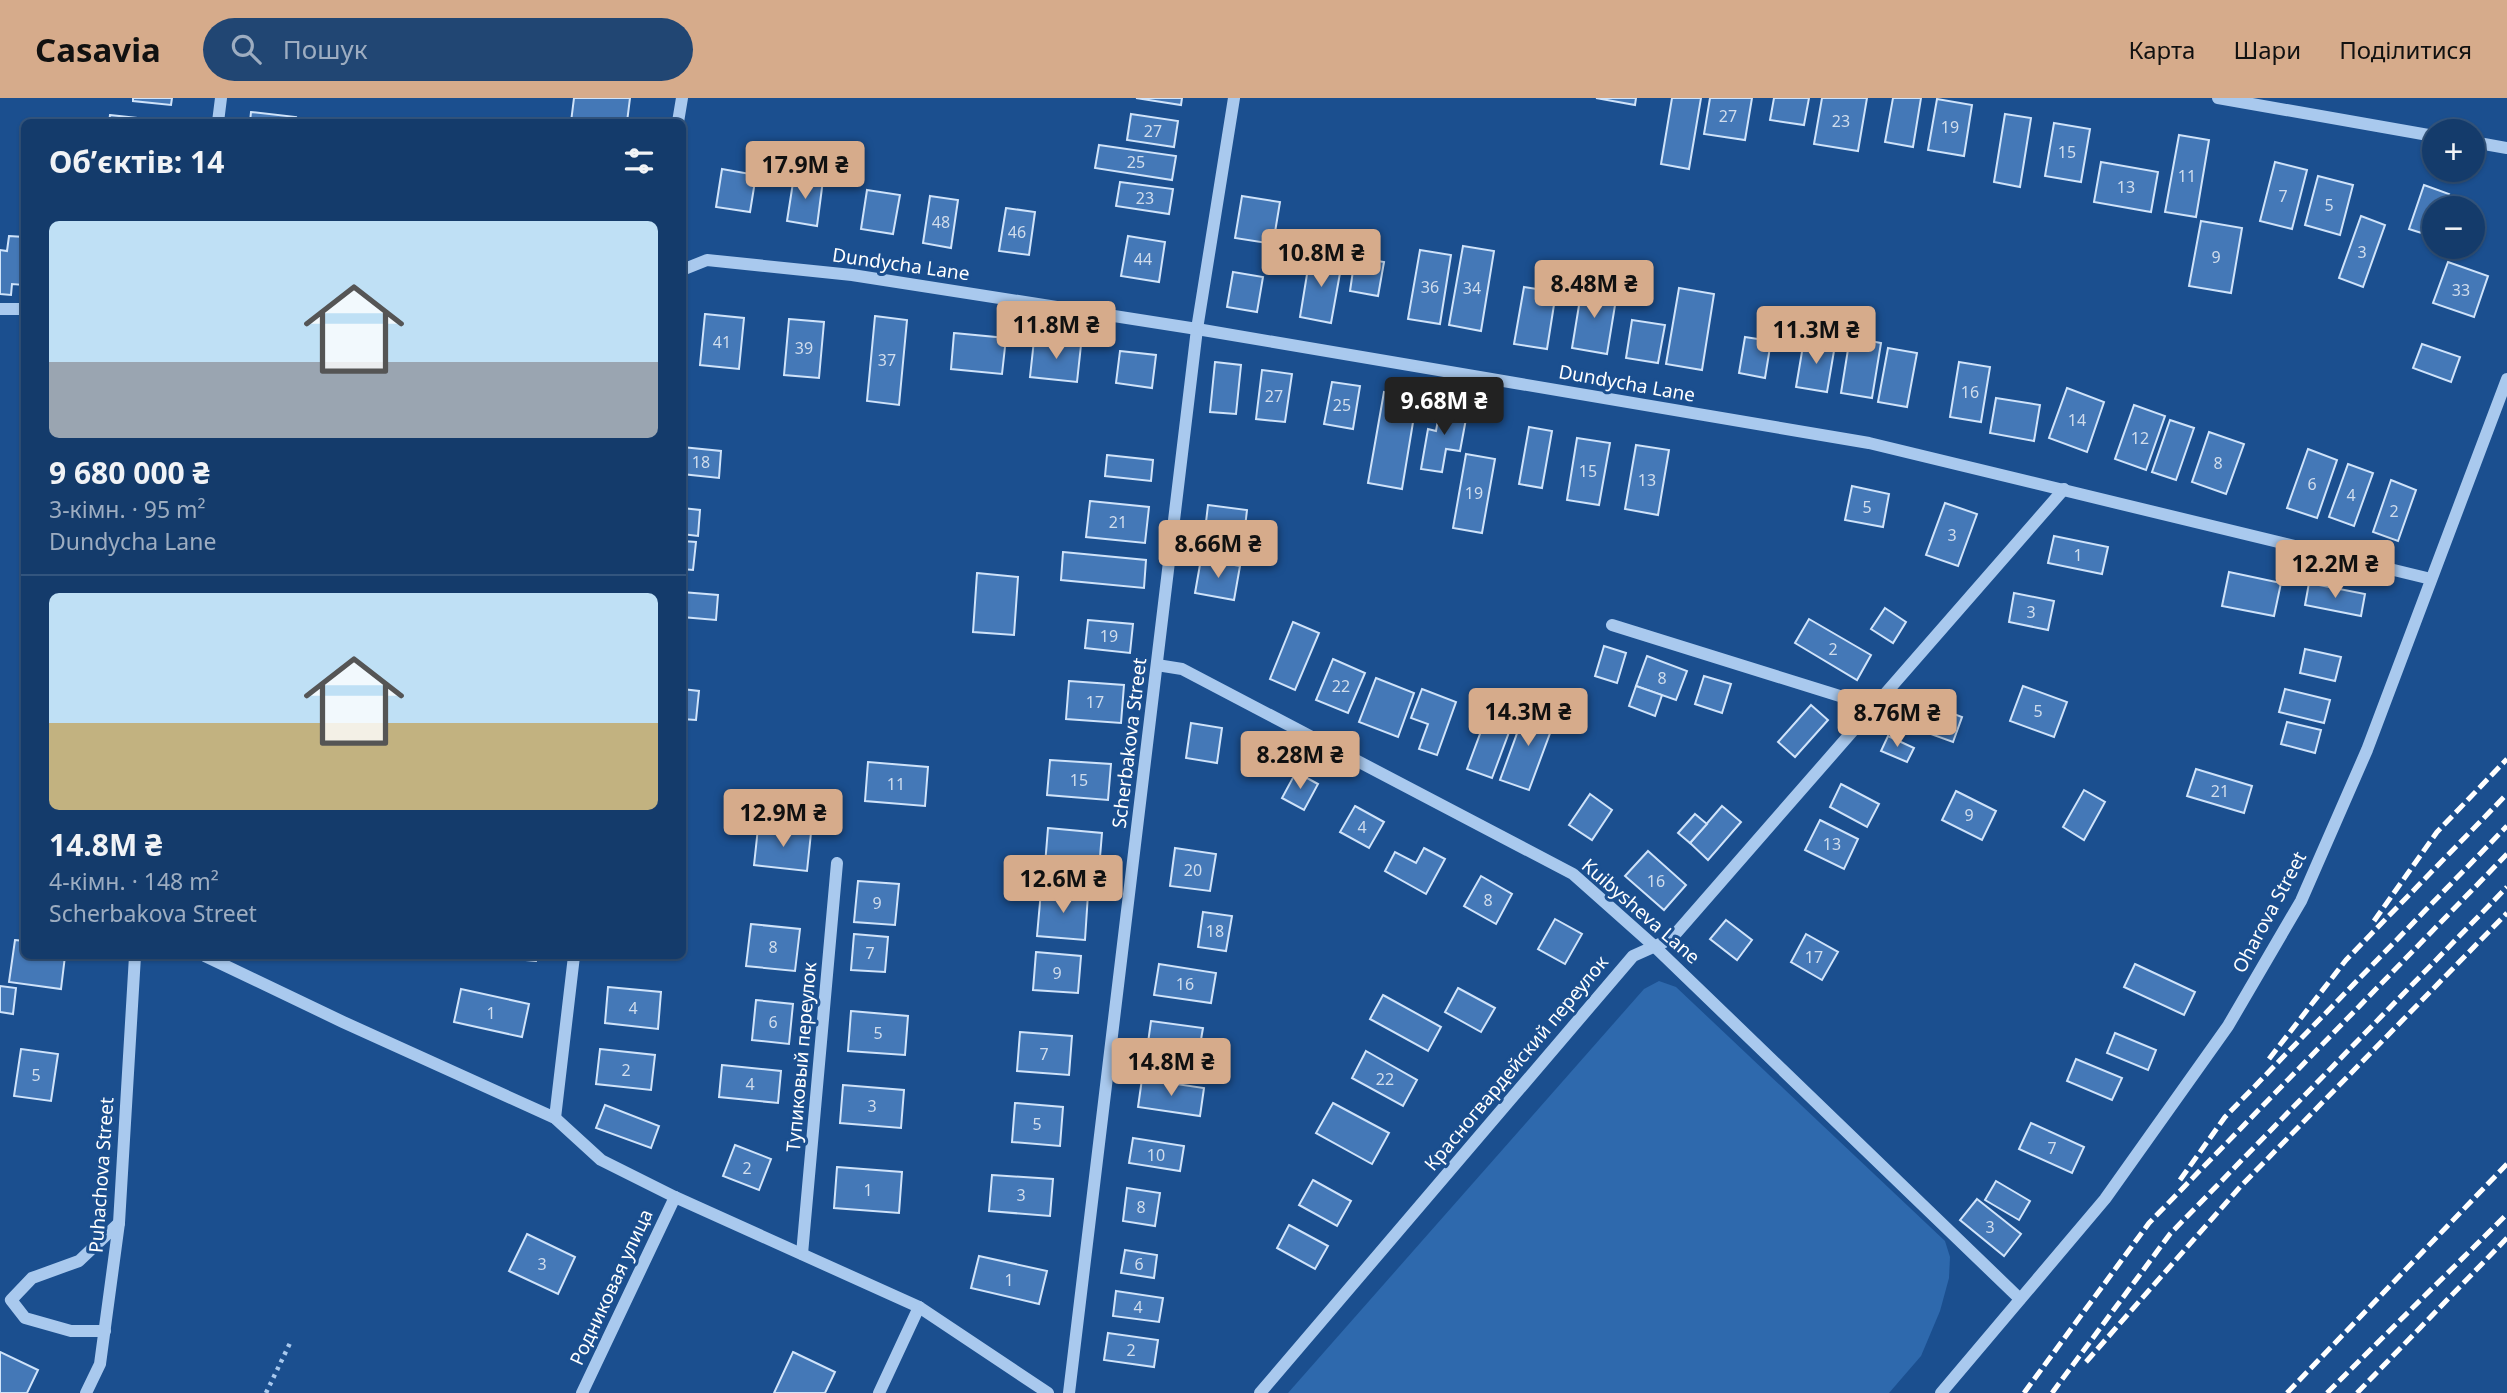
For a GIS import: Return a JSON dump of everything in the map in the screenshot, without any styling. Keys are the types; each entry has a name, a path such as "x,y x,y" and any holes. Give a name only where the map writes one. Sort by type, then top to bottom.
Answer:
{"street":[{"path":"218,119 221,98"},
{"path":"678,119 682,98"},
{"name":"Scherbakova Street","path":"1069,1393 1197,329 1234,98"},
{"path":"2218,98 2422,134"},
{"path":"2485,144 2507,148"},
{"name":"Dundycha Lane","path":"686,268 707,260 852,275 1197,329 1869,443 2431,579"},
{"path":"0,309 21,309"},
{"name":"Oharova Street","path":"1941,1393 2105,1199 2228,1026 2301,901 2367,750 2507,379"},
{"name":"Красногвардейский переулок","path":"1260,1393 1633,956 1671,939 2064,489"},
{"path":"1612,625 1875,706"},
{"name":"Kuibysheva Lane","path":"1157,665 1182,669 1573,874 1654,946 2021,1299"},
{"name":"Тупиковый переулок","path":"802,1254 837,863"},
{"name":"Puhachova Street","path":"86,1393 100,1364 119,1223 135,959"},
{"path":"211,959 555,1118 601,1160 675,1197 919,1307 1048,1393"},
{"path":"555,1118 574,959"},
{"name":"Родниковая улица","path":"582,1393 675,1197"},
{"path":"104,1331 71,1331 25,1318 6,1298 32,1278 79,1261 119,1223"},
{"path":"879,1393 919,1307"}],"path":[{"path":"266,1393 291,1341"}],"shaded area":[{"path":"1659,981 1676,987 1945,1241 1950,1257 1949,1278 1940,1311 1921,1356 1889,1393 1288,1393 1644,989"}],"building":[{"path":"133,98 172,98 171,105 133,101"},
{"path":"574,98 630,98 627,119 571,119"},
{"path":"1136,98 1182,98 1181,105"},
{"path":"1596,98 1636,98 1635,105"},
{"path":"1672,98 1701,98 1689,169 1661,164"},
{"path":"1710,98 1752,98 1745,140 1704,134"},
{"path":"1774,98 1809,98 1804,125 1770,120"},
{"path":"1822,98 1867,98 1858,151 1814,144"},
{"path":"1893,98 1921,98 1913,147 1885,142"},
{"path":"1937,99 1972,105 1964,156 1928,150"},
{"path":"251,112 296,117 296,119 250,119"},
{"path":"1131,114 1178,121 1174,147 1127,140"},
{"path":"2005,114 2031,118 2020,187 1994,182"},
{"path":"110,115 146,119 109,119"},
{"path":"2054,123 2090,129 2081,182 2045,176"},
{"path":"2179,135 2209,140 2196,217 2165,212"},
{"path":"1099,145 1176,156 1172,180 1095,168"},
{"path":"2101,162 2158,172 2151,212 2094,202"},
{"path":"2275,162 2307,170 2292,229 2260,221"},
{"path":"722,169 756,175 750,212 716,207"},
{"path":"794,176 823,180 817,226 787,221"},
{"path":"2318,176 2353,185 2340,235 2305,225"},
{"path":"1120,182 1173,189 1169,214 1116,206"},
{"path":"2424,185 2449,194 2422,196 2422,233 2409,229"},
{"path":"867,190 900,195 893,234 861,229"},
{"path":"930,196 958,200 951,248 923,243"},
{"path":"1242,196 1280,202 1273,244 1235,238"},
{"path":"1006,208 1035,212 1029,255 999,251"},
{"path":"2361,216 2385,225 2363,287 2339,278"},
{"path":"2201,221 2242,228 2231,293 2189,286"},
{"path":"9,236 21,237 21,285 12,284 11,295 0,294 0,250 7,251"},
{"path":"1128,236 1165,242 1159,282 1121,276"},
{"path":"1463,246 1494,251 1481,331 1449,325"},
{"path":"1420,250 1451,255 1440,324 1408,319"},
{"path":"1310,256 1342,262 1331,323 1300,317"},
{"path":"1355,257 1384,262 1378,296 1350,291"},
{"path":"2448,262 2488,276 2474,317 2433,303"},
{"path":"1233,272 1263,277 1257,312 1227,307"},
{"path":"1524,287 1556,292 1547,349 1514,344"},
{"path":"1582,287 1617,293 1607,354 1572,348"},
{"path":"1679,288 1714,294 1702,370 1666,364"},
{"path":"705,314 744,318 739,369 700,365"},
{"path":"875,316 907,320 899,405 867,401"},
{"path":"789,319 824,322 819,378 784,375"},
{"path":"1632,320 1665,325 1658,363 1626,358"},
{"path":"954,333 1006,338 1002,374 951,369"},
{"path":"1745,337 1771,341 1765,378 1739,373"},
{"path":"1850,337 1881,343 1872,398 1841,393"},
{"path":"1034,340 1081,345 1077,382 1030,377"},
{"path":"1804,340 1835,345 1827,392 1796,387"},
{"path":"2422,344 2460,357 2451,382 2413,368"},
{"path":"1888,348 1917,353 1907,407 1878,402"},
{"path":"1120,351 1156,355 1152,388 1116,383"},
{"path":"1215,362 1241,365 1236,414 1210,412"},
{"path":"1959,362 1990,367 1981,422 1950,417"},
{"path":"1262,370 1292,374 1285,422 1256,419"},
{"path":"1332,382 1360,386 1353,429 1324,424"},
{"path":"2067,388 2104,402 2087,452 2049,438"},
{"path":"1384,392 1417,398 1402,489 1368,483"},
{"path":"1996,398 2040,405 2034,441 1990,433"},
{"path":"1441,403 1468,408 1460,451 1446,449 1442,472 1421,469 1428,429 1436,431"},
{"path":"2134,405 2165,416 2146,470 2115,459"},
{"path":"2170,420 2194,428 2176,480 2152,472"},
{"path":"1529,427 1552,431 1542,488 1519,484"},
{"path":"2209,432 2244,444 2226,494 2192,482"},
{"path":"1577,438 1610,443 1599,505 1567,500"},
{"path":"1636,445 1669,450 1658,515 1625,509"},
{"path":"686,447 721,451 719,478 686,474"},
{"path":"2308,449 2337,460 2317,518 2287,508"},
{"path":"1466,454 1495,459 1482,533 1453,528"},
{"path":"1107,455 1153,460 1151,481 1105,476"},
{"path":"2348,464 2373,473 2354,526 2329,517"},
{"path":"2391,480 2416,490 2398,541 2373,532"},
{"path":"1852,486 1889,494 1883,527 1845,520"},
{"path":"1090,501 1149,507 1145,543 1086,537"},
{"path":"1945,503 1977,514 1958,566 1926,555"},
{"path":"1208,505 1247,510 1243,544 1204,539"},
{"path":"686,508 700,510 698,536 686,534"},
{"path":"2054,536 2108,547 2102,574 2048,563"},
{"path":"686,541 696,542 693,570 686,569"},
{"path":"1063,552 1146,560 1144,588 1061,580"},
{"path":"1201,559 1240,566 1234,600 1195,593"},
{"path":"2229,572 2281,583 2274,616 2222,606"},
{"path":"977,573 1018,577 1014,635 973,632"},
{"path":"2309,583 2365,594 2361,616 2305,605"},
{"path":"686,592 718,595 716,620 686,617"},
{"path":"2014,593 2054,601 2048,630 2009,622"},
{"path":"1885,608 1906,622 1893,643 1871,629"},
{"path":"1809,619 1871,655 1857,680 1795,643"},
{"path":"1088,620 1133,624 1130,653 1085,648"},
{"path":"1293,622 1319,633 1295,690 1270,679"},
{"path":"1604,646 1626,653 1617,683 1595,676"},
{"path":"2305,649 2341,657 2335,681 2300,673"},
{"path":"1647,656 1687,671 1676,700 1636,686"},
{"path":"1333,659 1365,673 1348,713 1316,700"},
{"path":"1704,676 1731,684 1722,713 1695,704"},
{"path":"1376,678 1414,693 1398,737 1359,722"},
{"path":"1069,681 1124,685 1121,723 1066,719"},
{"path":"1636,686 1662,695 1655,716 1629,706"},
{"path":"2023,686 2067,702 2054,737 2010,721"},
{"path":"686,689 699,691 696,720 686,719"},
{"path":"1422,689 1456,702 1437,755 1419,749 1428,724 1411,718"},
{"path":"2285,689 2330,700 2324,723 2279,712"},
{"path":"1912,698 1962,717 1953,742 1903,724"},
{"path":"1811,705 1828,720 1795,757 1778,742"},
{"path":"1527,706 1556,717 1529,790 1500,780"},
{"path":"1490,707 1515,716 1492,778 1467,769"},
{"path":"2287,722 2321,730 2315,753 2281,744"},
{"path":"1191,723 1222,728 1217,763 1186,758"},
{"path":"1888,736 1914,748 1907,762 1881,751"},
{"path":"1050,760 1111,764 1108,800 1047,795"},
{"path":"868,762 928,767 925,806 865,801"},
{"path":"2196,769 2252,786 2244,813 2187,796"},
{"path":"1296,772 1318,784 1304,810 1282,798"},
{"path":"1841,784 1879,804 1867,827 1830,807"},
{"path":"2084,790 2105,802 2084,840 2063,827"},
{"path":"1956,791 1996,811 1982,840 1942,820"},
{"path":"1590,794 1612,810 1592,840 1569,825"},
{"path":"1355,806 1384,822 1369,848 1340,832"},
{"path":"1722,806 1741,822 1708,860 1690,843"},
{"path":"1695,814 1707,824 1690,843 1678,833"},
{"path":"1820,820 1858,839 1844,869 1805,850"},
{"path":"758,828 811,833 807,871 754,865"},
{"path":"1048,828 1102,833 1099,869 1045,865"},
{"path":"1175,848 1216,854 1210,891 1170,886"},
{"path":"1424,848 1445,859 1426,894 1385,871 1395,852 1416,863"},
{"path":"1648,851 1686,885 1664,910 1625,876"},
{"path":"1481,876 1512,894 1496,924 1464,906"},
{"path":"858,881 899,884 895,925 854,922"},
{"path":"1041,891 1088,894 1085,940 1037,936"},
{"path":"1203,912 1232,916 1226,951 1198,947"},
{"path":"1555,919 1582,934 1565,964 1538,949"},
{"path":"1726,920 1752,940 1737,960 1710,939"},
{"path":"751,924 800,929 795,971 746,966"},
{"path":"854,934 888,937 885,972 851,970"},
{"path":"1806,934 1838,952 1822,980 1791,962"},
{"path":"15,940 21,941 21,959 65,959 61,989 9,982"},
{"path":"1036,952 1081,956 1078,993 1033,990"},
{"path":"1159,964 1216,973 1211,1003 1154,995"},
{"path":"2135,964 2195,992 2184,1015 2124,987"},
{"path":"0,986 16,988 13,1014 0,1012"},
{"path":"608,987 661,992 658,1029 605,1023"},
{"path":"1458,988 1495,1008 1481,1032 1445,1012"},
{"path":"461,989 529,1004 522,1037 454,1022"},
{"path":"1383,995 1441,1027 1428,1051 1370,1019"},
{"path":"756,1000 793,1004 789,1044 752,1040"},
{"path":"851,1011 908,1016 905,1055 848,1051"},
{"path":"1151,1021 1203,1028 1198,1057 1147,1050"},
{"path":"1020,1032 1072,1036 1069,1075 1017,1071"},
{"path":"2115,1033 2156,1050 2148,1070 2107,1053"},
{"path":"21,1049 58,1054 51,1101 14,1096"},
{"path":"600,1049 655,1055 651,1090 596,1084"},
{"path":"1366,1051 1417,1080 1403,1106 1352,1078"},
{"path":"2076,1059 2122,1078 2112,1100 2067,1081"},
{"path":"722,1065 781,1071 778,1103 719,1097"},
{"path":"1142,1079 1204,1088 1200,1116 1138,1107"},
{"path":"843,1085 904,1090 901,1128 840,1123"},
{"path":"1015,1103 1063,1107 1060,1146 1012,1142"},
{"path":"1333,1103 1389,1133 1372,1164 1316,1133"},
{"path":"605,1105 659,1126 651,1148 596,1128"},
{"path":"2031,1123 2084,1147 2072,1173 2019,1149"},
{"path":"1133,1138 1184,1146 1180,1171 1129,1163"},
{"path":"735,1145 771,1159 759,1190 723,1176"},
{"path":"837,1167 902,1172 899,1213 834,1208"},
{"path":"992,1175 1053,1179 1050,1216 989,1211"},
{"path":"1313,1180 1351,1201 1337,1226 1299,1205"},
{"path":"1996,1181 2030,1201 2019,1220 1985,1200"},
{"path":"1127,1188 1160,1193 1155,1226 1123,1221"},
{"path":"1977,1199 2021,1234 2004,1256 1960,1220"},
{"path":"1289,1225 1328,1246 1315,1269 1277,1248"},
{"path":"527,1234 575,1257 558,1294 509,1271"},
{"path":"1125,1250 1157,1255 1154,1278 1121,1273"},
{"path":"979,1256 1047,1271 1039,1304 971,1288"},
{"path":"1116,1291 1163,1298 1159,1322 1113,1316"},
{"path":"1108,1333 1158,1340 1154,1367 1104,1360"},
{"path":"0,1352 38,1370 27,1393 0,1393"},
{"path":"793,1352 835,1372 825,1393 774,1393"}],"railway":[{"path":"2374,921 2437,832 2507,759"},
{"path":"2269,1059 2346,960 2507,794"},
{"path":"2180,1180 2225,1117 2507,826"},
{"path":"2024,1393 2149,1223 2507,854"},
{"path":"2052,1393 2170,1234 2507,887"},
{"path":"2086,1362 2240,1187 2507,913"},
{"path":"2287,1393 2507,1164"},
{"path":"2327,1393 2507,1214"},
{"path":"2357,1393 2507,1238"}]}
